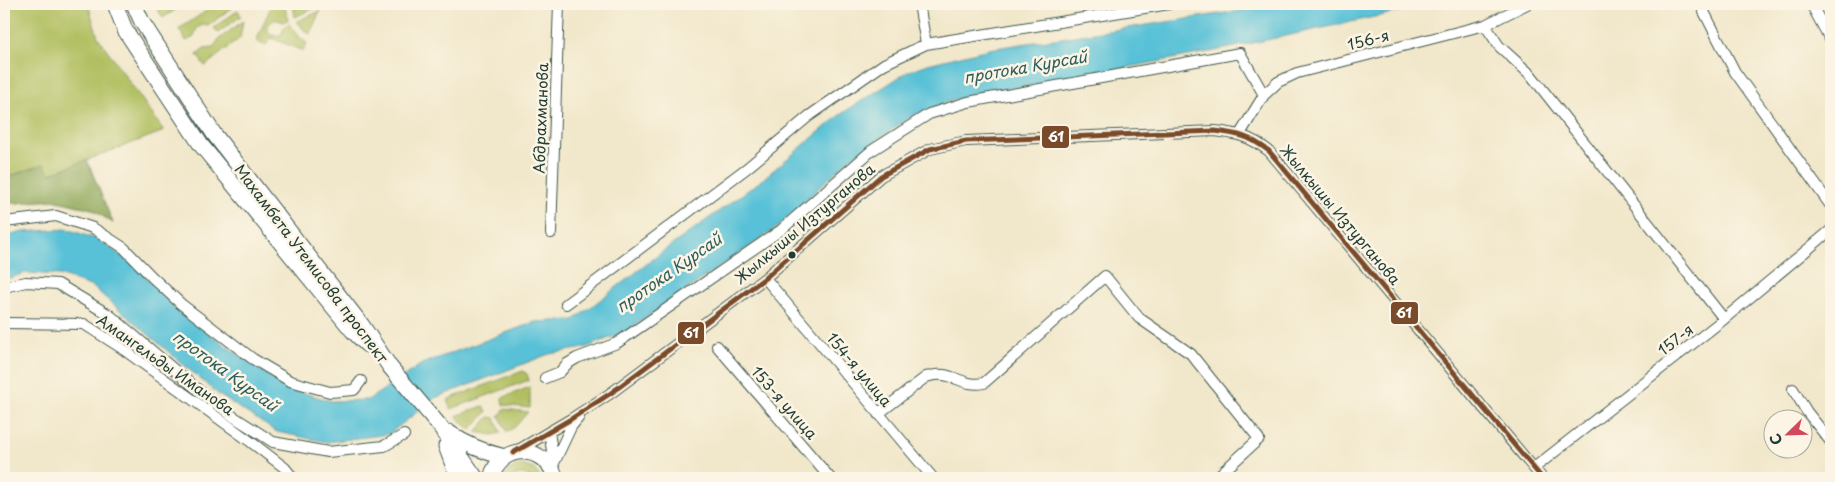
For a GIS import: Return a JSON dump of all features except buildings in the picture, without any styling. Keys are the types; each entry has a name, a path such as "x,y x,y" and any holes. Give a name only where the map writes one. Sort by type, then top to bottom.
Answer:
{"street":[{"name":"Махамбета Утемисова проспект","path":"115,4 125,30 201,145 352,330 390,366"},
{"name":"Махамбета Утемисова проспект","path":"134,4 142,22 214,134 361,324 390,366"},
{"name":"Абдрахманова","path":"550,233 559,4"},
{"path":"919,4 926,44"},
{"path":"566,304 747,168 809,116 884,64 926,44 1114,8 1169,4"},
{"name":"156-я","path":"1240,134 1264,95 1278,82 1297,72 1485,25 1527,4"},
{"path":"1700,4 1735,72 1831,206"},
{"path":"1811,4 1831,41"},
{"path":"1485,25 1499,46 1531,75 1724,319"},
{"path":"545,378 560,372 567,364 578,358 626,338 781,230 871,152 929,114 968,102 1240,53 1264,95"},
{"name":"Жылкышы Изтурганова","path":"585,411 765,278 881,176 930,149 976,140 1215,131 1240,134 1269,151 1542,478"},
{"path":"4,222 56,216 94,228 124,248 182,304 253,359 290,381 330,392 354,390 361,381"},
{"name":"157-я","path":"1534,468 1830,233"},
{"path":"878,414 926,377 934,374 944,374 973,386 984,383 1105,276 1139,318 1191,354 1259,439 1221,477"},
{"name":"154-я улица","path":"765,278 933,478"},
{"path":"4,287 26,282 58,284 111,316 197,390 273,442 328,452 384,446 404,435"},
{"name":"Амангельды Иманова","path":"4,323 84,324 120,347 251,442 285,468 293,478"},
{"name":"153-я улица","path":"717,346 830,478"},
{"path":"390,366 439,426 476,478"},
{"path":"1793,389 1807,412 1831,442"},
{"path":"482,478 549,432 585,411"},
{"path":"554,462 571,427 585,411"},
{"path":"439,426 467,445 483,452 501,464"},
{"path":"439,426 458,478"},
{"path":"549,432 556,478"},
{"path":"501,464 524,451 536,454 545,460 556,478"}],"green space":[{"path":"4,4 88,4 98,37 164,131 87,160 113,223 92,209 53,200 4,204"},
{"path":"154,4 184,4 163,18"},
{"path":"217,4 235,5 208,26 198,27 194,37 186,41 179,29"},
{"path":"272,4 284,4 288,20 283,22 273,20 268,26 268,31 272,35 281,35 285,26 289,24 296,34 307,43 303,51 271,38 264,45 258,42 257,39"},
{"path":"293,4 309,4 315,8 295,17"},
{"path":"238,10 241,16 218,33 214,28"},
{"path":"320,11 310,34 297,21"},
{"path":"243,21 240,38 205,66 197,55 204,49 213,48 219,39"},
{"path":"87,160 113,223 92,209 53,200 4,204 4,178 44,164 49,174"},
{"path":"523,371 527,374 529,380 451,409 448,403 449,399"},
{"path":"530,387 530,408 503,405 502,398"},
{"path":"483,406 487,412 470,430 456,416"},
{"path":"504,409 528,412 515,427 507,432 499,415"},
{"path":"489,417 495,418 501,433 493,435 476,432"},
{"path":"522,465 534,469 541,478 531,478 523,474 516,475 513,478 504,478 510,469"}],"water":[{"name":"протока Курсай","path":"1278,4 1435,4 1215,51 952,100 912,116 848,160 779,226 625,332 584,348 549,354 435,398 389,434 327,442 277,432 219,395 93,287 60,275 25,273 4,280 4,237 23,232 67,229 99,240 138,268 177,311 284,387 331,401 368,400 422,364 535,322 574,320 665,250 758,183 841,114 909,71 928,64 989,49"}],"transit line":[{"name":"61","path":"513,453 611,393 765,278 881,176 930,149 966,141 1215,131 1244,136 1269,151 1542,478"}]}
